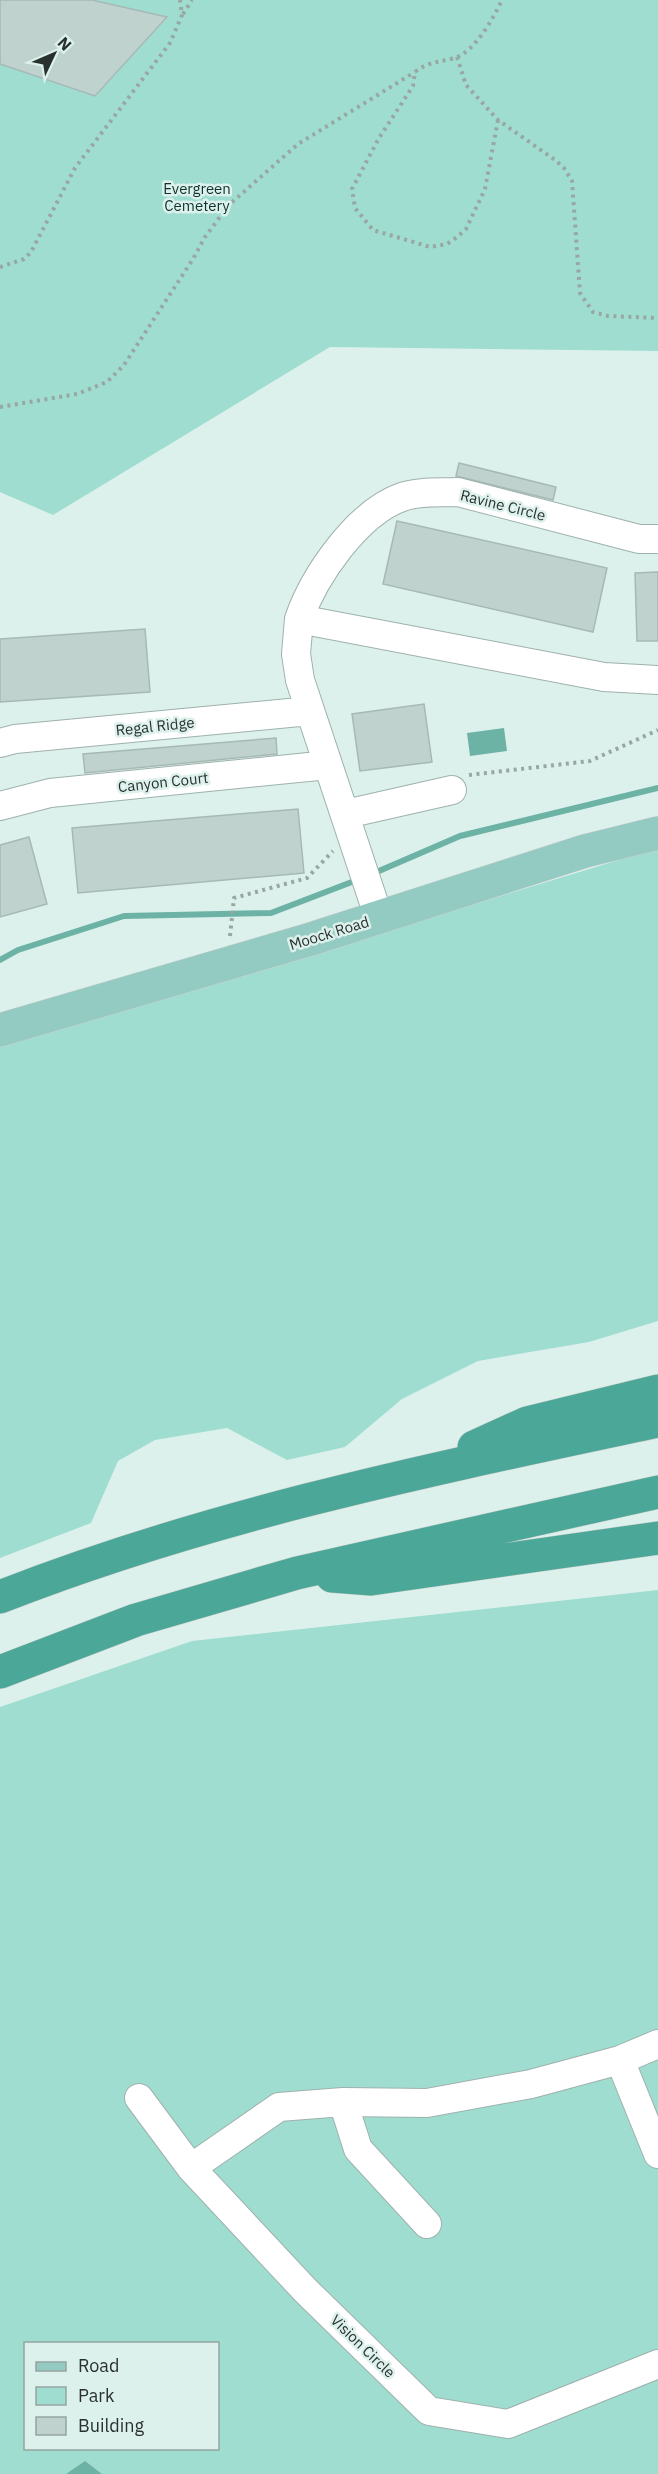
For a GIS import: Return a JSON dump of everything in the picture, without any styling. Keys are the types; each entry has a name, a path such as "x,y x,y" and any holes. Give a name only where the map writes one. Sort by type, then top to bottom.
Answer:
{"highway":[{"path":"409,1476 527,1423 658,1390"},
{"path":"0,1597 53,1576 318,1497 658,1421"},
{"path":"0,1672 136,1620 297,1573 658,1492"},
{"path":"297,1573 371,1579 658,1538"}],"main road":[{"name":"Moock Road","path":"0,1030 375,906 658,833"}],"street":[{"name":"Ravine Circle","path":"375,906 300,680 296,654 299,619 307,595 354,530 377,511 402,497 458,492 639,539 658,538"},
{"path":"299,619 604,677 658,680"},
{"name":"Regal Ridge","path":"0,743 15,739 310,711"},
{"name":"Canyon Court","path":"0,806 50,793 328,765"},
{"path":"346,814 452,790"},
{"path":"191,2168 279,2108 343,2102 427,2103 531,2084 620,2060 658,2044"},
{"path":"620,2060 658,2154"},
{"name":"Vision Circle","path":"139,2098 191,2168 306,2291 429,2411 508,2424 658,2364"},
{"path":"343,2102 358,2149 427,2224"}],"path":[{"path":"180,0 182,15"},
{"path":"0,267 24,259 31,252 75,168 170,43 182,15 192,0"},
{"path":"0,407 77,394 106,382 130,357 205,237 230,205 298,144 422,66 457,57 481,34 502,0"},
{"path":"457,57 466,85 498,120 564,168 572,181 580,293 593,312 608,316 658,318"},
{"path":"415,72 413,86 379,138 352,189 355,208 373,230 430,247 447,244 458,237 466,229 485,189 498,120"},
{"path":"452,790 451,776 545,768 590,761 658,730"},
{"path":"231,931 234,898 307,878 337,847 346,814"}],"green space":[{"name":"Evergreen Cemetery","path":"0,0 658,0 658,351 330,347 53,515 0,492"},
{"path":"658,848 658,1321 589,1342 478,1361 402,1399 345,1447 287,1460 227,1428 155,1440 118,1461 91,1523 0,1558 0,1042 304,956"},
{"path":"658,1590 658,2474 0,2474 0,1707 192,1641"}],"shaded area":[{"path":"504,728 507,751 470,756 467,733"},
{"path":"85,2461 102,2474 66,2474"}],"building":[{"path":"0,0 92,0 167,17 95,96 0,64"},
{"path":"459,463 556,487 553,500 456,476"},
{"path":"397,521 607,568 593,632 383,584"},
{"path":"658,572 658,641 637,641 635,573"},
{"path":"145,629 150,692 0,702 0,639"},
{"path":"424,704 432,762 360,771 352,714"},
{"path":"276,738 277,754 85,773 83,754"},
{"path":"298,809 304,873 78,893 72,828"},
{"path":"29,837 47,904 0,917 0,845"}],"waterway":[{"path":"372,874 460,836 658,788"},
{"path":"0,960 18,950 124,916 271,913 357,880"}]}
